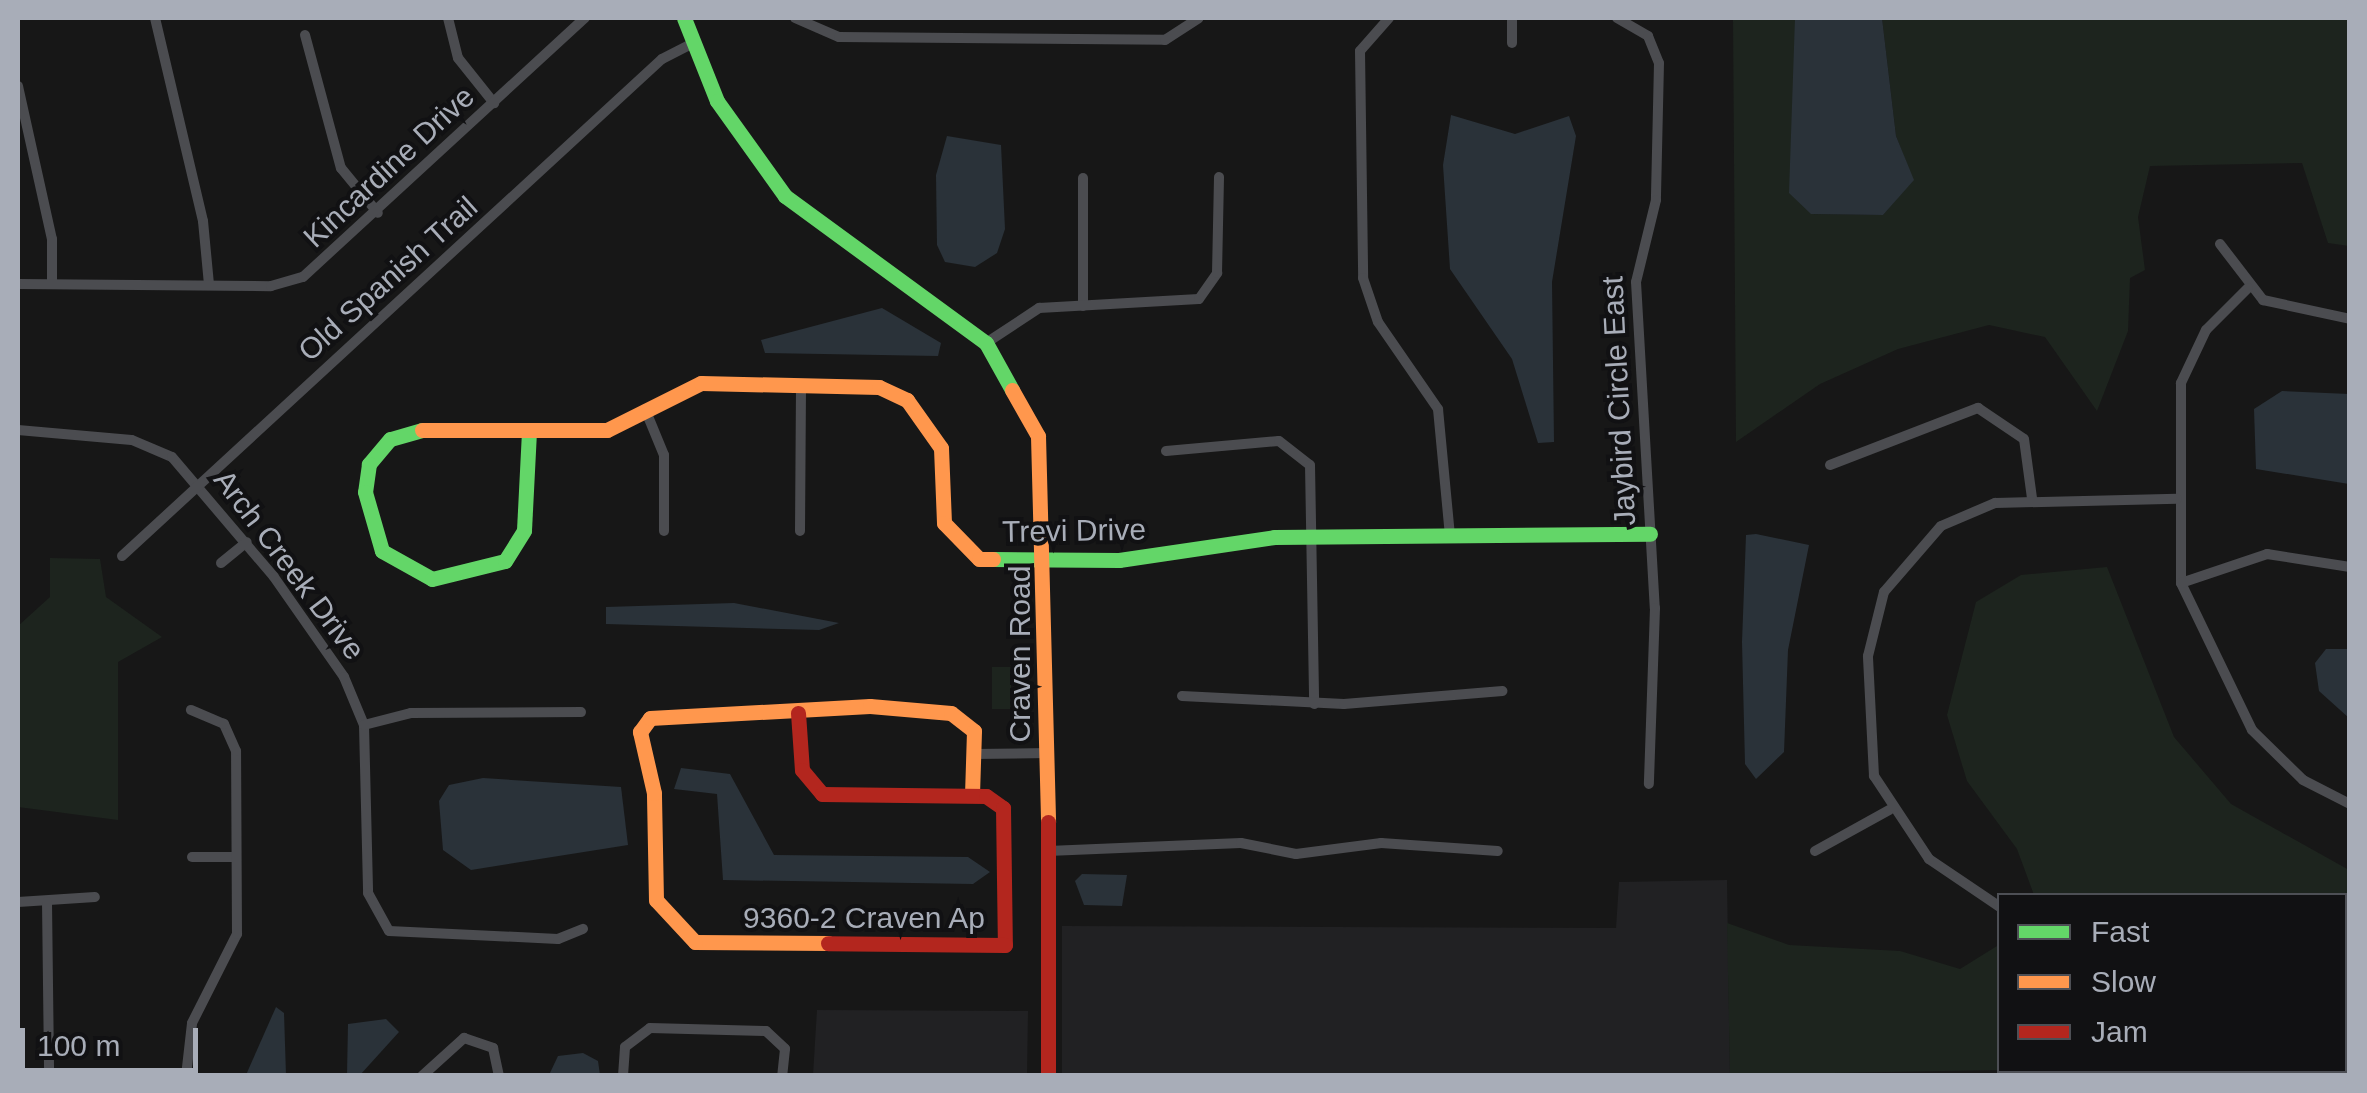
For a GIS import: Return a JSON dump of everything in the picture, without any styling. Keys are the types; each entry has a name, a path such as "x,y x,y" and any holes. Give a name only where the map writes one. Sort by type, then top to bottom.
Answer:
{"street":[{"path":"155,18 204,221 208,285"},
{"path":"448,18 458,58 494,103"},
{"name":"Kincardine Drive","path":"18,284 208,285 303,277 378,213 585,18"},
{"name":"Craven Road","path":"684,18 692,44 748,151 785,196 832,240 986,343 1038,436 1047,561 1048,1076"},
{"path":"795,18 810,29 839,37 1166,40 1196,22"},
{"path":"1512,18 1512,43"},
{"name":"Jaybird Circle East","path":"1616,18 1638,26 1659,63 1656,200 1636,282 1650,534 1648,784"},
{"path":"1384,20 1360,51 1362,278 1378,322 1438,409 1450,536"},
{"path":"305,35 341,168 378,213"},
{"name":"Old Spanish Trail","path":"122,556 195,481 341,359 662,59 692,44"},
{"path":"18,86 21,130 50,227 52,284"},
{"path":"986,343 1039,308 1178,306 1209,292 1218,265 1219,177"},
{"path":"1083,178 1083,306"},
{"path":"2220,244 2248,288 2284,311 2350,318"},
{"path":"2248,288 2206,330 2181,383 2176,499 2182,583 2252,730 2302,780 2350,804"},
{"name":"Trevi Drive","path":"529,432 518,545 465,578 412,573 378,544 365,492 369,464 390,438 412,430 607,430 691,384 879,387 907,400 940,448 951,538 980,559 1047,561 1315,536 1650,534"},
{"path":"800,531 801,386"},
{"path":"644,408 662,442 664,531"},
{"path":"1830,465 1978,408 2024,438 2032,498"},
{"name":"Arch Creek Drive","path":"18,430 150,445 195,481 247,542 344,677 364,725 368,893 380,924 409,938 558,939 583,928"},
{"path":"1166,451 1292,446 1314,479 1314,704"},
{"path":"1997,905 1929,859 1889,810 1869,752 1868,656 1895,575 1942,526 2032,498 2176,499"},
{"path":"222,563 247,542"},
{"path":"2182,583 2267,554 2350,567"},
{"path":"1182,696 1314,704 1502,691"},
{"name":"9360-2 Craven Ap","path":"972,796 996,800 1006,819 1005,945 695,942 656,900 643,724 870,706 951,713 969,722 974,754"},
{"path":"186,1076 192,1023 235,947 232,737 191,710"},
{"path":"364,725 410,713 581,712"},
{"path":"798,713 813,790 972,796 974,754 1048,753"},
{"path":"1814,851 1889,810"},
{"path":"1048,851 1241,842 1296,854 1381,844 1498,851"},
{"path":"192,857 236,858"},
{"path":"18,902 95,896"},
{"path":"47,902 48,1076"},
{"path":"623,1076 625,1047 650,1028 766,1031 785,1050 782,1076"},
{"path":"422,1076 454,1043 483,1038 499,1076"}],"shaded area":[{"path":"1733,18 1795,18 1812,214 1883,215 1913,180 1896,136 1882,18 2349,18 2349,246 2328,243 2302,163 2150,166 2138,217 2145,270 2130,278 2128,331 2097,411 2045,337 1989,325 1898,349 1820,384 1736,442"},
{"path":"1795,18 1882,18 1896,136 1914,180 1883,215 1811,214 1789,193"},
{"path":"1451,115 1515,134 1569,116 1576,136 1552,282 1554,442 1538,443 1512,359 1450,269 1443,165"},
{"path":"947,136 1001,145 1005,229 997,253 975,267 945,262 937,245 936,175"},
{"path":"882,308 941,343 938,356 765,353 761,340"},
{"path":"2282,391 2349,394 2349,484 2256,469 2254,409"},
{"path":"1746,535 1809,545 1788,650 1784,752 1756,779 1745,764 1742,642"},
{"path":"50,558 100,559 106,597 162,637 118,662 118,820 18,807 18,626 50,597"},
{"path":"2107,567 2174,737 2231,804 2349,870 2349,1075 2235,1075 2347,1073 2347,893 2033,893 2017,849 1967,781 1947,715 1976,602 2021,575"},
{"path":"734,603 839,623 819,630 606,624 606,607"},
{"path":"2326,649 2349,649 2349,718 2319,691 2315,663"},
{"path":"992,667 1011,667 1011,709 992,709"},
{"path":"681,768 730,774 774,855 968,857 990,872 973,884 723,880 717,794 674,789"},
{"path":"483,778 621,787 628,845 471,870 443,850 439,801 449,785"},
{"path":"1082,874 1127,875 1122,906 1084,905 1075,881"},
{"path":"1727,880 1730,1075 1062,1076 1062,926 1616,928 1619,882"},
{"path":"1727,923 1789,945 1900,951 1960,969 1997,946 1997,1070 1730,1075"},
{"path":"276,1007 284,1013 286,1075 246,1075"},
{"path":"817,1010 1028,1011 1027,1075 813,1075"},
{"path":"386,1019 399,1032 360,1075 347,1075 348,1024"},
{"path":"583,1053 598,1061 600,1075 549,1075 558,1056"}],"traffic: fast":[{"path":"684,18 717,101 785,196 986,343 1012,390"},
{"path":"422,430 390,439 369,464 365,492 382,551 432,579 505,561 524,530 529,432"},
{"path":"993,559 1119,560 1274,537 1650,534"}],"traffic: slow":[{"path":"422,430 607,430 701,383 879,387 907,400 941,448 944,523 979,559 993,559"},
{"path":"1012,390 1038,436 1048,822"},
{"path":"828,943 695,942 656,900 654,793 640,732 650,718 870,706 951,713 974,731 972,795"}],"traffic: jam":[{"path":"798,713 802,770 822,794 986,796 1003,808 1005,945 828,943"},
{"path":"1048,822 1048,1076"}]}
